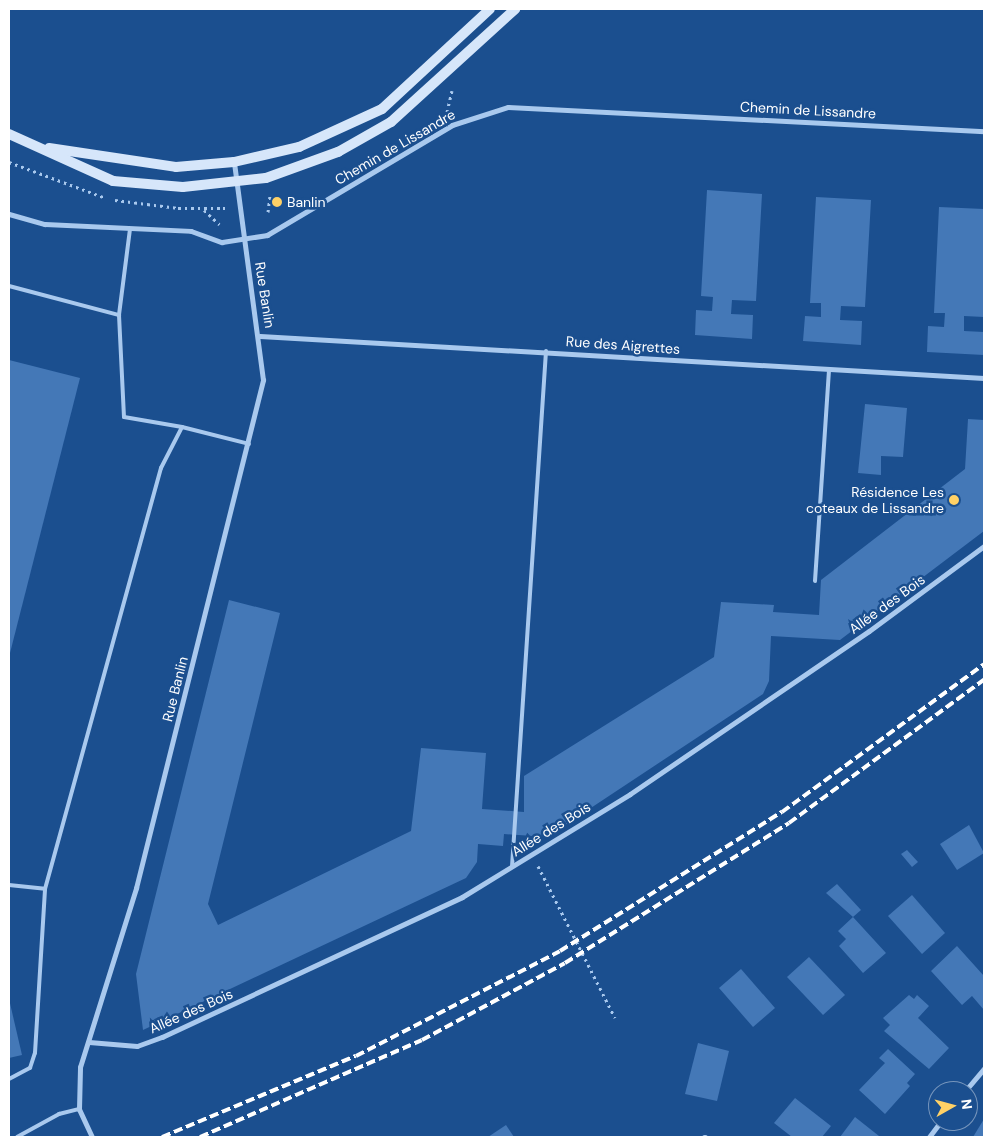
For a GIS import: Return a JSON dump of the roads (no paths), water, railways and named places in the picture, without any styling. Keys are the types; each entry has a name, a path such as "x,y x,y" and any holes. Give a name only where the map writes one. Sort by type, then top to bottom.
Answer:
{"main road":[{"path":"40,147 142,165 234,162 299,147 369,117 414,84 490,9"},
{"path":"9,134 40,147 85,172 113,181 175,187 237,184 306,166 391,122 430,92 515,9"}],"street":[{"name":"Chemin de Lissandre","path":"9,214 45,224 191,231 222,242 267,235 439,132 478,114 508,107 984,131"},
{"name":"Rue Banlin","path":"92,1137 79,1109 80,1066 132,905 249,444 263,380 260,336 234,162"},
{"name":"Rue des Aigrettes","path":"260,336 546,351 984,378"},
{"name":"Allée des Bois","path":"89,1042 137,1046 162,1037 462,897 630,794 869,631 984,546"},
{"path":"973,1081 984,1068"}],"lane":[{"path":"130,229 119,316 124,417 182,427 249,444"},
{"path":"9,286 119,316"},
{"path":"512,866 546,351"},
{"path":"815,581 829,369"},
{"path":"9,1079 30,1068 35,1053 45,889 161,468 182,427"},
{"path":"9,885 45,889"},
{"path":"18,1137 59,1114 79,1109"}],"railway":[{"path":"162,1137 356,1056 560,951 782,812 984,664"},
{"path":"200,1137 422,1040 565,963 789,823 984,680"}],"place":[{"name":"Banlin","path":"277,202"},
{"name":"Résidence Les coteaux de Lissandre","path":"954,500"}]}
